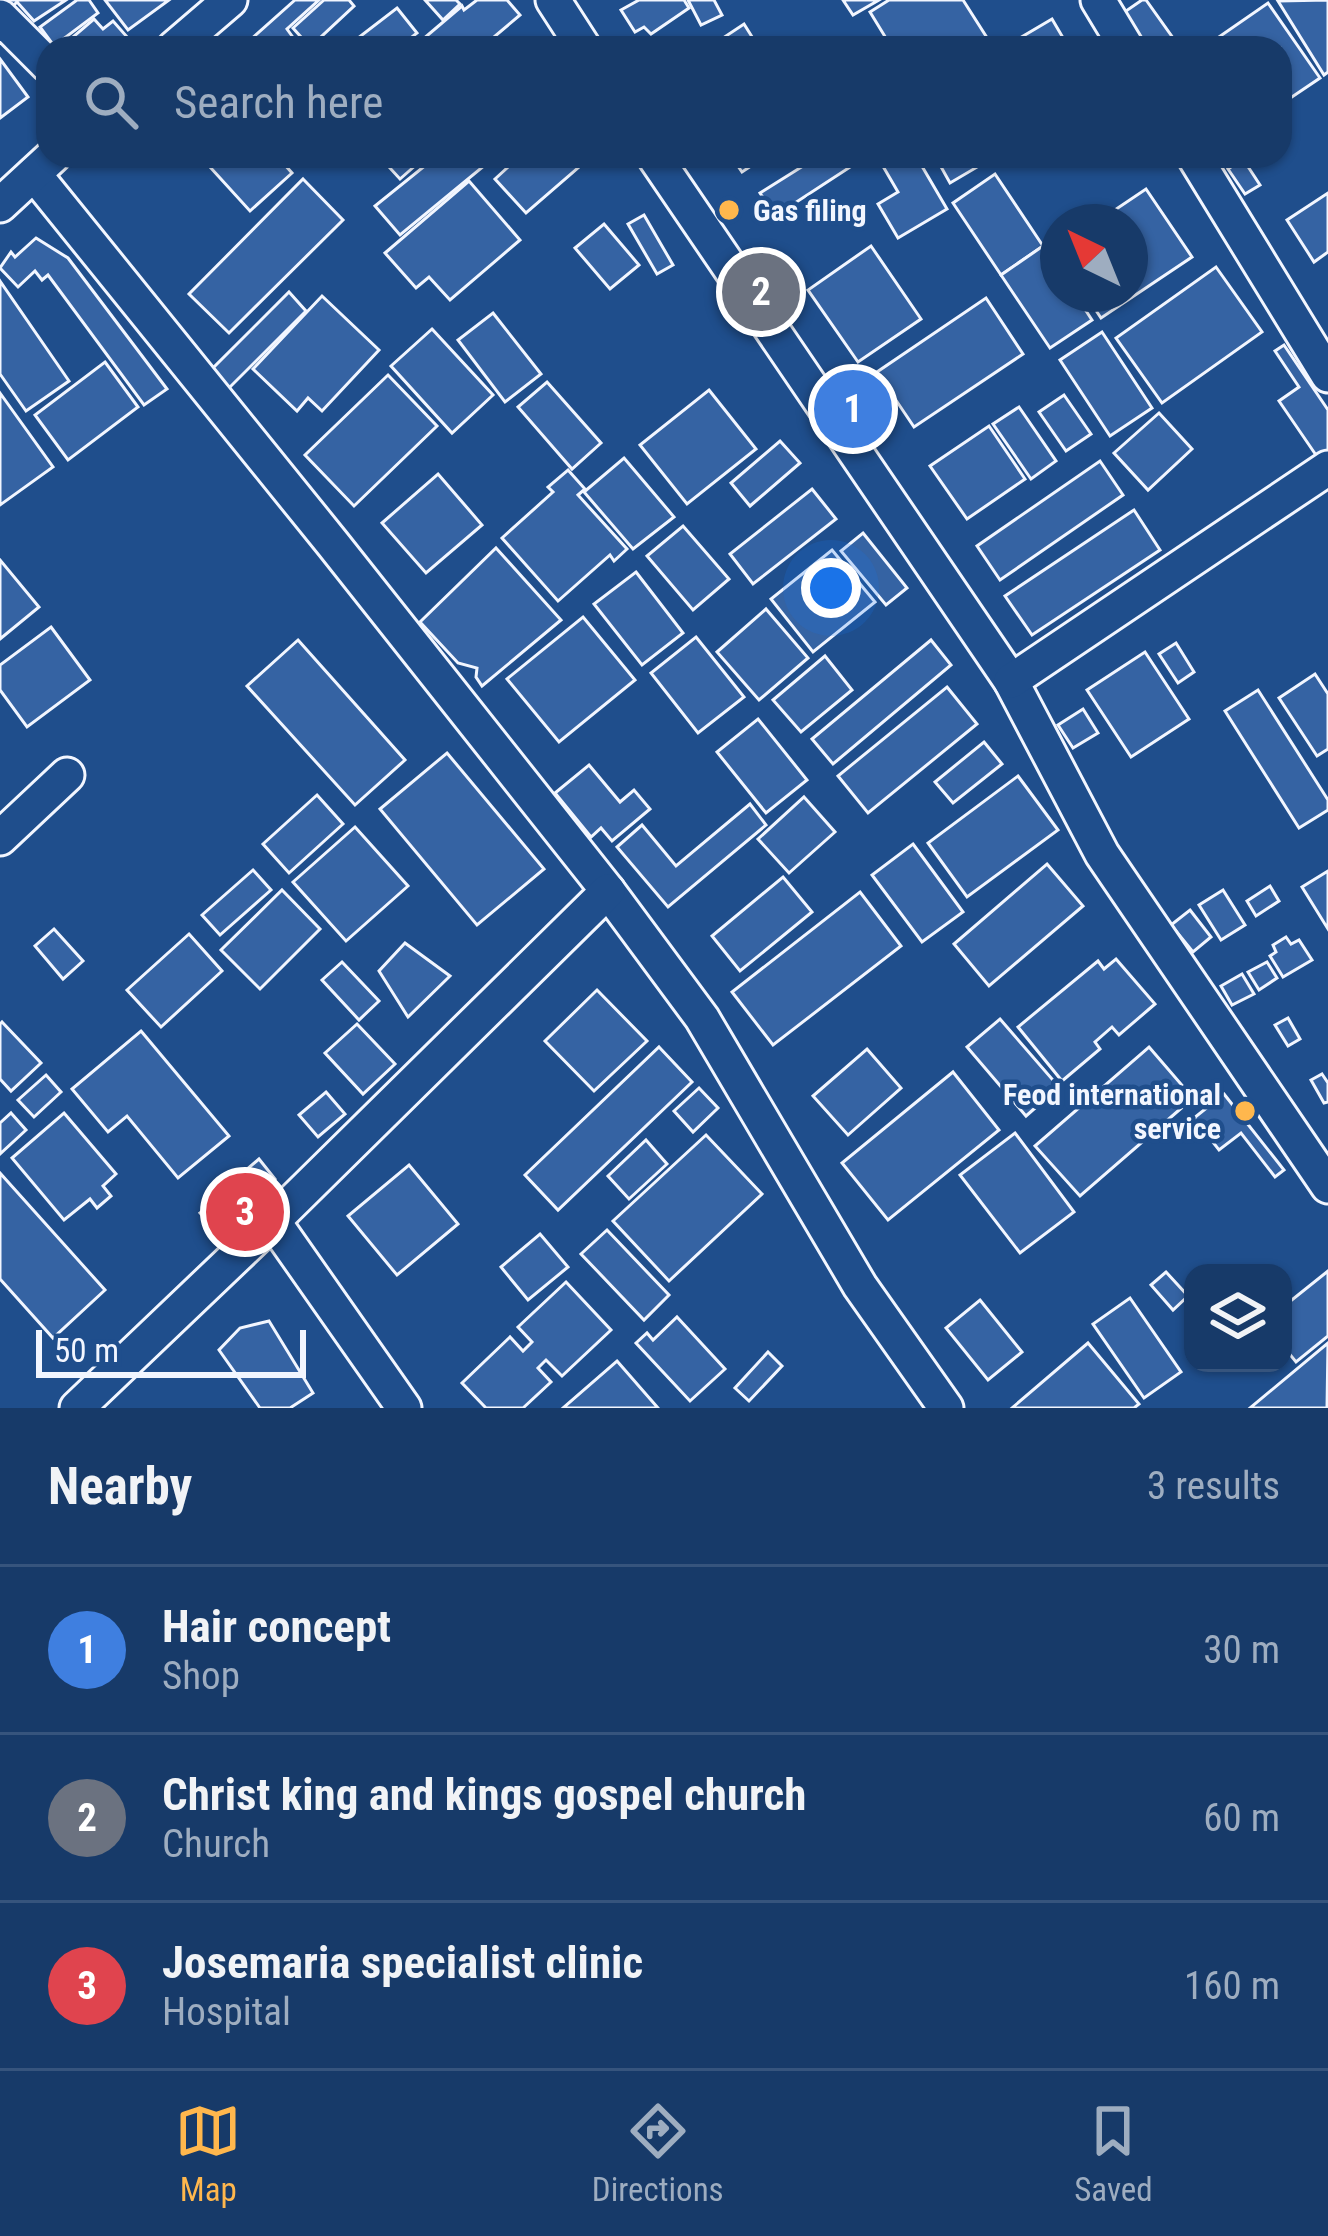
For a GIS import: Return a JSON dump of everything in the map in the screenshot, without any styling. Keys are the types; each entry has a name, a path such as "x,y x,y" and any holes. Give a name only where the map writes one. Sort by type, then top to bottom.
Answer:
{"street":[{"path":"188,36 230,0"},
{"path":"553,0 576,36"},
{"path":"1098,0 1120,36"},
{"path":"0,17 36,53"},
{"path":"0,205 41,168"},
{"path":"46,168 702,1018 860,1286 946,1408"},
{"path":"662,168 1011,681 1102,854 1328,1186"},
{"path":"1201,168 1328,375"},
{"path":"1011,681 1328,468"},
{"path":"0,838 68,775"},
{"path":"77,1408 608,891"},
{"path":"273,1220 404,1408"}],"building":[{"path":"6,0 66,0 34,21 17,2 12,7"},
{"path":"77,0 89,0 98,13 67,36 47,36 40,27"},
{"path":"105,0 169,0 128,30"},
{"path":"295,0 319,0 287,29 292,36 254,36"},
{"path":"324,0 349,0 354,6 322,36 300,36 293,28"},
{"path":"425,0 456,0 460,4 443,20"},
{"path":"477,0 507,0 520,15 495,36 427,36 462,6 464,10"},
{"path":"639,0 684,0 689,8 651,34 644,27 635,32 621,10"},
{"path":"688,0 714,0 722,15 701,25"},
{"path":"843,0 879,0 853,15"},
{"path":"889,0 963,0 986,36 885,36 870,12"},
{"path":"1146,0 1172,36 1139,36 1123,13"},
{"path":"1328,0 1328,72 1324,75 1278,1"},
{"path":"1268,3 1291,36 1220,36"},
{"path":"397,8 417,33 413,36 361,36"},
{"path":"94,19 103,29 113,21 126,36 74,36"},
{"path":"1052,19 1062,36 1023,36"},
{"path":"744,24 752,36 726,36"},
{"path":"1292,38 1320,78 1292,97"},
{"path":"0,59 28,97 0,118"},
{"path":"211,168 288,168 292,173 250,211"},
{"path":"390,168 412,168 400,179"},
{"path":"422,168 481,168 400,235 375,206"},
{"path":"507,168 578,168 526,213 495,179"},
{"path":"800,168 849,168 775,216 760,193"},
{"path":"884,168 923,168 947,209 898,238 878,204 898,192"},
{"path":"942,168 975,168 950,183"},
{"path":"1249,168 1260,185 1245,194 1228,169"},
{"path":"995,174 1040,248 1001,275 953,203"},
{"path":"303,179 343,220 229,333 189,294"},
{"path":"469,181 520,240 450,300 429,277 416,288 385,253"},
{"path":"1146,189 1192,257 1148,286 1148,204 1124,204"},
{"path":"1328,193 1328,252 1314,262 1287,220"},
{"path":"644,215 673,265 657,274 628,224"},
{"path":"604,224 639,265 610,289 575,248"},
{"path":"36,238 68,258 167,389 144,405 48,275 42,280 35,271 18,287 0,268 11,252 15,257"},
{"path":"871,246 921,319 858,362 808,290"},
{"path":"1040,248 1040,312 1087,312 1092,320 1050,348 1001,275"},
{"path":"1216,267 1262,332 1162,403 1116,338"},
{"path":"0,281 69,381 26,411 0,374"},
{"path":"289,292 306,311 226,391 210,375 213,368"},
{"path":"322,296 379,350 322,411 308,398 297,411 253,369"},
{"path":"986,298 1023,354 914,427 877,372"},
{"path":"493,313 541,374 505,402 458,340"},
{"path":"432,329 493,395 452,433 391,366"},
{"path":"1102,332 1152,408 1110,436 1060,360"},
{"path":"1284,345 1328,410 1328,451 1318,458 1279,401 1299,387 1275,351"},
{"path":"105,362 138,407 68,460 35,415"},
{"path":"388,375 437,426 354,506 305,455"},
{"path":"547,382 601,443 572,469 518,407"},
{"path":"709,390 756,449 687,504 640,445"},
{"path":"0,393 53,467 0,505"},
{"path":"1064,395 1091,434 1066,451 1039,412"},
{"path":"1019,407 1056,461 1031,479 993,424"},
{"path":"1159,413 1192,449 1148,490 1114,453"},
{"path":"989,426 1025,479 967,519 930,466"},
{"path":"780,441 800,463 750,506 731,483"},
{"path":"624,458 674,517 633,549 584,492"},
{"path":"1100,461 1123,495 1000,580 977,546"},
{"path":"568,470 585,489 578,495 627,549 614,561 610,555 558,601 502,538 553,492 548,487"},
{"path":"438,474 482,525 426,573 382,523"},
{"path":"812,489 836,519 753,584 730,554"},
{"path":"1134,510 1160,550 1032,635 1005,596"},
{"path":"683,526 729,579 693,610 647,556"},
{"path":"863,533 907,588 886,605 841,551"},
{"path":"496,548 561,620 482,686 477,668 458,663 420,622"},
{"path":"832,550 875,602 813,652 771,599"},
{"path":"0,560 39,607 0,639"},
{"path":"636,572 683,633 642,665 594,604"},
{"path":"766,609 808,658 759,700 717,652"},
{"path":"583,617 635,680 559,742 507,679"},
{"path":"51,627 90,680 27,727 0,690 0,665"},
{"path":"696,637 744,697 698,733 651,673"},
{"path":"298,640 405,760 355,805 247,686"},
{"path":"931,640 951,665 833,764 812,739"},
{"path":"1176,643 1194,672 1178,683 1159,654"},
{"path":"1145,652 1189,719 1131,757 1087,690"},
{"path":"825,656 852,690 801,732 773,700"},
{"path":"1315,674 1328,694 1328,749 1317,756 1279,698"},
{"path":"947,687 977,724 868,813 838,776"},
{"path":"1258,690 1328,800 1328,810 1299,828 1225,711"},
{"path":"1083,709 1098,733 1073,748 1058,725"},
{"path":"758,719 807,780 766,813 717,752"},
{"path":"984,742 1002,764 953,803 935,782"},
{"path":"447,753 544,869 477,925 380,809"},
{"path":"589,765 620,802 634,790 650,809 612,841 601,828 591,837 555,793"},
{"path":"1018,776 1058,830 967,897 928,843"},
{"path":"317,795 343,824 289,873 263,844"},
{"path":"804,797 835,832 789,873 758,839"},
{"path":"750,804 766,825 668,907 617,847 642,825 676,866"},
{"path":"355,827 408,886 346,941 293,882"},
{"path":"913,844 963,912 922,942 872,875"},
{"path":"1047,864 1083,906 989,986 954,944"},
{"path":"253,870 271,890 220,935 202,915"},
{"path":"1328,871 1328,929 1302,887"},
{"path":"783,877 812,912 740,971 712,936"},
{"path":"1270,886 1279,901 1256,916 1247,901"},
{"path":"282,890 320,929 260,989 221,950"},
{"path":"1223,890 1245,925 1221,940 1199,905"},
{"path":"860,892 901,946 773,1045 732,992"},
{"path":"1190,910 1211,937 1193,952 1171,925"},
{"path":"54,929 83,961 63,979 35,946"},
{"path":"189,934 222,971 161,1027 127,990"},
{"path":"1286,937 1291,944 1299,940 1312,960 1283,977 1270,956 1276,952 1273,945"},
{"path":"405,943 450,976 408,1017 379,971"},
{"path":"1116,959 1155,1004 1119,1035 1112,1027 1095,1042 1100,1049 1062,1081 1018,1027 1098,961 1104,969"},
{"path":"342,962 379,1001 359,1020 322,980"},
{"path":"1267,962 1277,978 1259,990 1248,972"},
{"path":"1242,974 1254,994 1232,1005 1221,986"},
{"path":"597,990 647,1041 594,1091 545,1041"},
{"path":"1288,1018 1300,1039 1288,1046 1275,1025"},
{"path":"1000,1019 1059,1087 1026,1116 967,1047"},
{"path":"2,1022 41,1063 11,1091 0,1079"},
{"path":"357,1024 395,1064 363,1094 325,1053"},
{"path":"141,1031 229,1136 178,1178 127,1116 108,1132 72,1089"},
{"path":"659,1047 692,1082 558,1210 525,1175"},
{"path":"1149,1047 1193,1098 1080,1196 1035,1146"},
{"path":"867,1049 901,1088 848,1135 813,1096"},
{"path":"953,1072 999,1130 888,1220 842,1163"},
{"path":"1322,1074 1328,1083 1328,1102 1324,1103 1311,1080"},
{"path":"46,1075 61,1092 34,1117 18,1100"},
{"path":"699,1088 718,1108 693,1132 674,1111"},
{"path":"326,1092 345,1114 318,1137 299,1115"},
{"path":"1224,1094 1284,1170 1275,1177 1241,1133 1219,1150 1194,1118"},
{"path":"11,1113 26,1130 0,1154 0,1123"},
{"path":"64,1113 116,1174 103,1186 111,1196 97,1208 90,1199 64,1220 12,1158"},
{"path":"1015,1133 1074,1212 1020,1253 960,1175"},
{"path":"706,1135 762,1194 669,1281 613,1221"},
{"path":"646,1140 667,1164 629,1199 608,1176"},
{"path":"259,1159 275,1179 241,1208 225,1188"},
{"path":"409,1165 458,1224 397,1275 348,1216"},
{"path":"0,1173 105,1290 53,1338 0,1279"},
{"path":"220,1196 234,1212 214,1229 200,1213"},
{"path":"607,1230 669,1295 644,1320 581,1254"},
{"path":"540,1234 568,1267 528,1300 501,1267"},
{"path":"1328,1271 1328,1336 1296,1362 1292,1357 1292,1300"},
{"path":"1166,1272 1184,1292 1184,1300 1173,1310 1151,1285"},
{"path":"566,1282 611,1330 562,1376 546,1360 538,1368 551,1382 523,1408 486,1408 462,1383 510,1337 523,1351 532,1342 518,1327"},
{"path":"1130,1298 1181,1372 1144,1398 1093,1324"},
{"path":"980,1300 1022,1352 988,1380 946,1328"},
{"path":"677,1317 725,1369 690,1401 636,1343 647,1333 653,1340"},
{"path":"269,1321 313,1393 290,1408 260,1408 219,1350 240,1328"},
{"path":"1088,1343 1139,1404 1134,1408 1012,1408"},
{"path":"1328,1343 1327,1408 1250,1408"},
{"path":"768,1352 782,1366 749,1401 735,1388"},
{"path":"617,1361 658,1408 563,1408"}],"place":[{"name":"Gas filing","path":"729,210"},
{"name":"Christ king and kings gospel church","path":"761,292"},
{"name":"Hair concept","path":"853,409"},
{"name":"Feod international service","path":"1245,1111"},
{"name":"Josemaria specialist clinic","path":"245,1212"}]}
